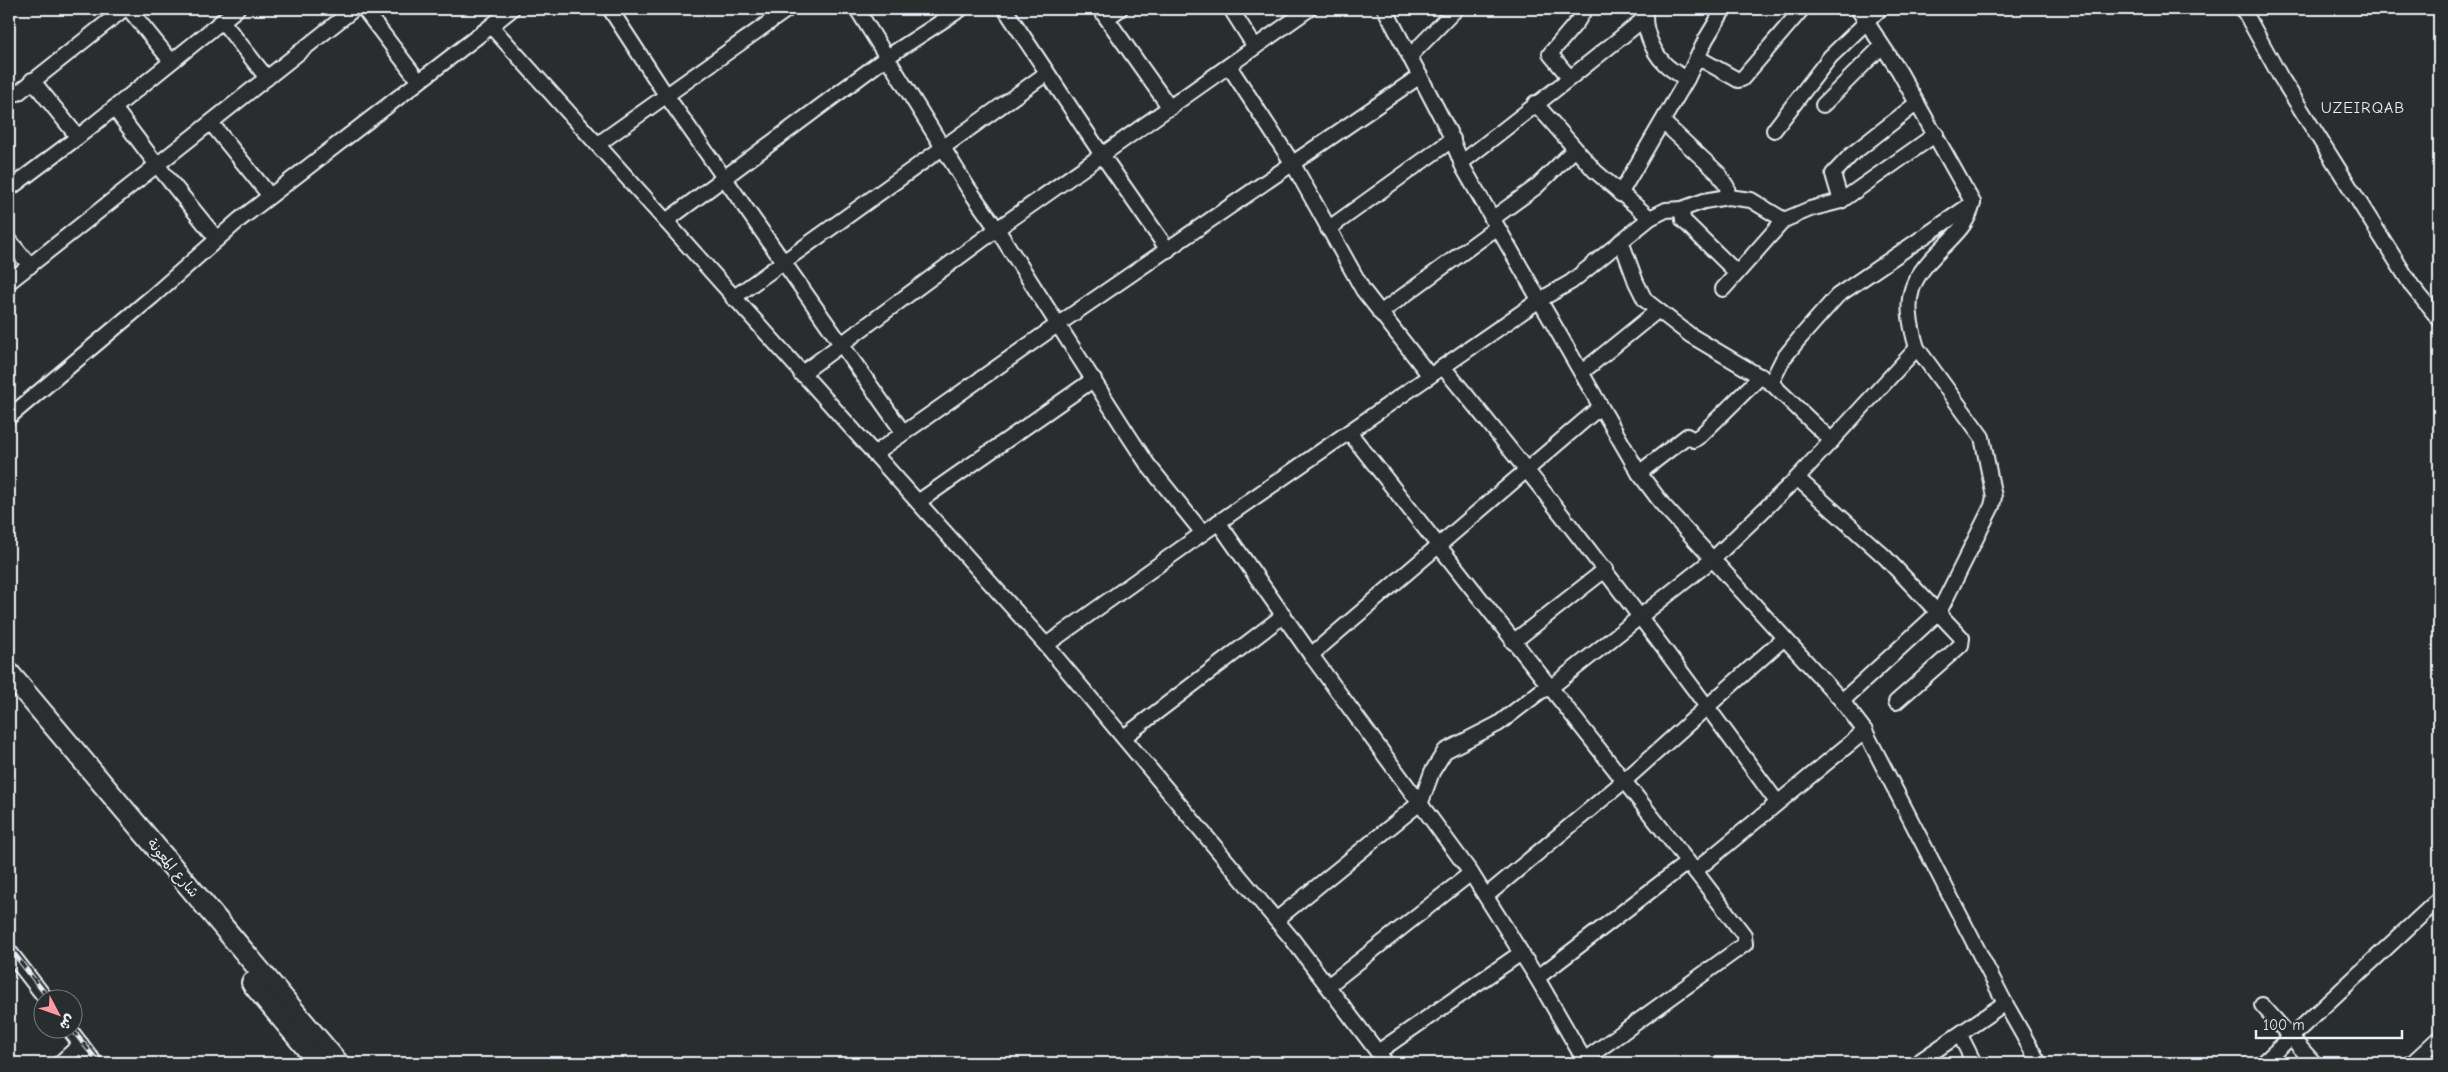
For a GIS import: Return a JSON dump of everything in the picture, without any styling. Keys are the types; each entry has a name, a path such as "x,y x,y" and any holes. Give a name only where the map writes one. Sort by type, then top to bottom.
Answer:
{"highway":[{"name":"شارع المعونة","path":"9,673 338,1063"},
{"name":"شارع المعونة","path":"9,692 318,1063"}],"street":[{"path":"9,92 18,92 124,9"},
{"path":"129,9 171,61"},
{"path":"9,189 78,137 238,9"},
{"path":"9,282 354,9"},
{"path":"364,9 418,80"},
{"path":"9,417 270,196 512,9"},
{"path":"598,144 788,9"},
{"path":"857,9 943,147 1148,465 1202,533"},
{"path":"666,220 887,57 961,9"},
{"path":"1006,9 1102,155 1168,250"},
{"path":"1120,9 1104,14 1170,108"},
{"path":"1231,9 1255,47"},
{"path":"801,374 997,229 1309,9"},
{"path":"1385,9 1453,139 1461,162 1494,223 1639,473 1663,505 1842,701 1865,730 2005,1003 2039,1063"},
{"path":"1410,56 1456,9"},
{"path":"1570,78 1550,54 1577,22 1585,9"},
{"path":"1620,194 1663,122 1724,9"},
{"path":"1697,57 1738,80 1742,79 1802,9"},
{"path":"1842,701 1939,612 1992,506 1994,491 1982,437 1917,348 1909,308 1916,276 1926,262 1960,230 1971,212 1973,203 1936,134 1858,9"},
{"path":"1774,130 1830,57 1880,9"},
{"path":"2243,9 2280,76 2412,286 2439,318"},
{"path":"616,11 666,95 903,432"},
{"path":"1461,162 1570,78 1645,14"},
{"path":"1645,14 1647,31 1662,61 1687,79"},
{"path":"222,21 267,78"},
{"path":"491,26 666,220 801,374 1046,645 1329,985 1386,1063"},
{"path":"1823,105 1882,46"},
{"path":"1229,66 1293,164 1360,286 1430,376"},
{"path":"734,298 1047,73"},
{"path":"874,454 1057,325 1420,76"},
{"path":"32,80 78,137"},
{"path":"1841,201 1833,174 1851,155 1917,103"},
{"path":"1536,104 1574,149 1620,194 1650,218"},
{"path":"114,108 156,165 217,240"},
{"path":"1663,122 1718,173 1727,187 1728,197"},
{"path":"211,123 270,196"},
{"path":"1723,289 1784,220 1810,209 1841,201 1936,134"},
{"path":"1328,229 1453,139"},
{"path":"1380,313 1494,223 1536,187 1574,149"},
{"path":"1046,645 1202,533 1538,301 1571,282 1650,218 1666,210 1682,209 1704,201 1728,197 1751,200 1784,220"},
{"path":"1639,473 1687,436 1694,440 1701,435 1766,379 1837,296 1973,203"},
{"path":"1682,209 1683,220 1737,273"},
{"path":"9,240 30,266"},
{"path":"1621,241 1645,300 1656,310 1709,347 1766,379 1832,441"},
{"path":"1582,372 1656,310"},
{"path":"1276,920 1421,802 1432,772 1445,751 1498,724 1541,691 1550,688 1713,560 1797,478 1917,348"},
{"path":"1443,367 1606,569 1777,802"},
{"path":"918,502 1094,379"},
{"path":"1311,655 1600,408"},
{"path":"1218,522 1311,655 1421,802 1486,896 1537,978 1583,1062 1745,944 1744,935 1438,547 1350,432"},
{"path":"1797,478 1885,557 1939,612 1963,640 1896,702"},
{"path":"1513,642 1606,569"},
{"path":"1124,737 1284,615"},
{"path":"1486,896 1624,781 1708,708 1783,638"},
{"path":"1537,978 1691,867 1777,802 1865,730"},
{"path":"1329,985 1471,874"},
{"path":"2263,1063 2439,899"},
{"path":"9,951 39,990"},
{"path":"1378,1052 1521,953"},
{"path":"1918,1063 1960,1036 2005,1003"},
{"path":"2262,1005 2314,1063"},
{"path":"1960,1036 1974,1063"},
{"path":"2412,1063 2439,1038"},
{"path":"78,1040 95,1063"},
{"path":"60,1063 81,1044"}],"railway":[{"path":"9,947 42,990"},
{"path":"81,1040 99,1063"}],"district":[{"name":"UZEIRQAB","path":"2363,108"}]}
